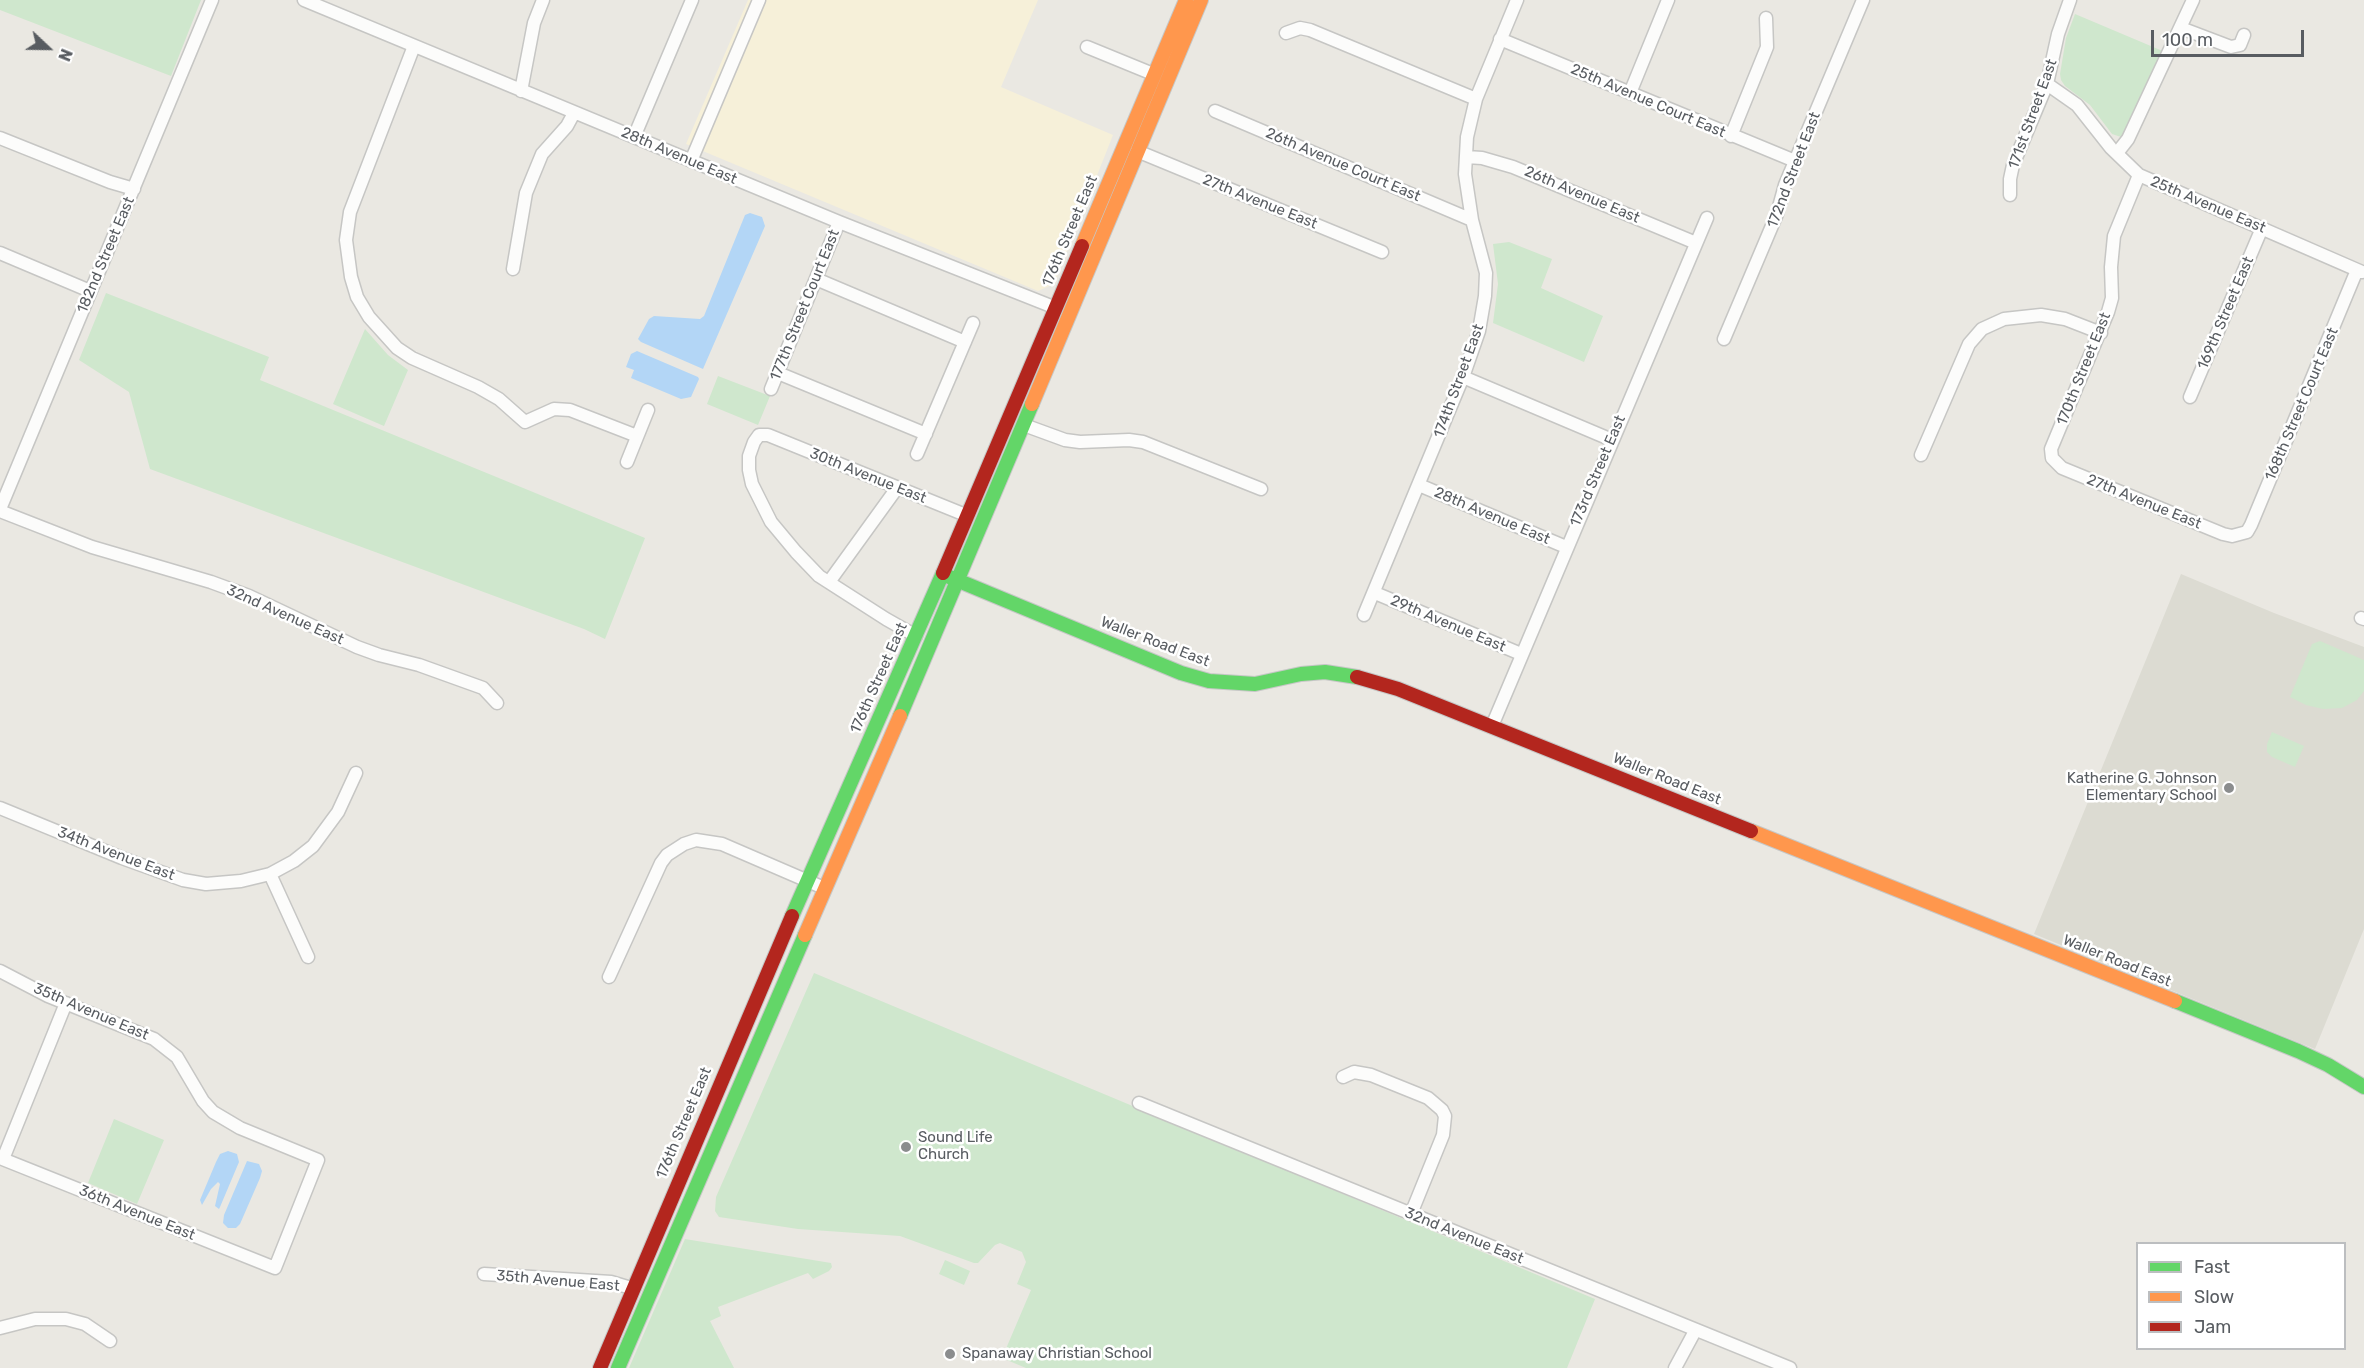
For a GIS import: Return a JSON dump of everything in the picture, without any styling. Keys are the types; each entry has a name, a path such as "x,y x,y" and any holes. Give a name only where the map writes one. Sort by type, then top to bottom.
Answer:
{"main road":[{"name":"176th Street East","path":"600,1368 757,994 809,881 968,516 1186,0"},
{"path":"1191,25 1186,15 1193,0"},
{"name":"176th Street East","path":"618,1368 958,581 1201,0"},
{"path":"1043,378 1040,365 1060,316 1056,308"},
{"name":"Waller Road East","path":"942,574 1181,673 1209,681 1255,684 1301,674 1325,672 1347,674 1398,689 2298,1051 2328,1065 2364,1087"}],"street":[{"name":"182nd Street East","path":"0,510 212,0"},
{"name":"28th Avenue East","path":"304,0 839,222 1056,308"},
{"path":"521,91 534,23 543,0"},
{"path":"634,137 692,0"},
{"path":"691,161 759,0"},
{"name":"174th Street East","path":"1364,615 1463,377 1479,331 1486,273 1472,220 1465,174 1469,127 1476,99 1517,0"},
{"path":"1630,93 1668,0"},
{"name":"172nd Street East","path":"1724,339 1777,214 1795,161 1863,0"},
{"name":"171st Street East","path":"2010,195 2013,165 2047,84 2058,34 2070,0"},
{"path":"2117,153 2128,139 2193,0"},
{"path":"1731,136 1767,47 1766,18"},
{"path":"1286,33 1300,28 1310,30 1476,99"},
{"path":"2181,28 2231,47 2240,45 2244,35"},
{"name":"25th Avenue Court East","path":"1500,39 1795,161"},
{"path":"414,46 356,193 349,218 346,240 351,277 357,297 369,317 397,348 412,358 478,387 498,399 525,422 554,409 570,410 637,436"},
{"path":"1088,47 1154,74"},
{"name":"25th Avenue East","path":"2047,84 2077,105 2117,153 2139,175 2164,188 2361,271"},
{"name":"26th Avenue Court East","path":"1215,111 1472,220"},
{"path":"513,269 526,193 542,154 567,126 574,113"},
{"path":"0,138 110,182 134,189"},
{"name":"27th Avenue East","path":"1137,152 1382,252"},
{"name":"26th Avenue East","path":"1466,157 1482,158 1514,167 1696,243"},
{"name":"170th Street East","path":"2052,458 2051,449 2101,333 2112,298 2111,267 2114,236 2139,175"},
{"name":"173rd Street East","path":"1492,726 1707,218"},
{"name":"177th Street Court East","path":"771,388 839,222"},
{"name":"169th Street East","path":"2190,397 2262,228"},
{"path":"0,253 90,291"},
{"name":"168th Street Court East","path":"2241,534 2247,532 2251,525 2361,271"},
{"path":"816,279 965,342"},
{"path":"1921,455 1969,345 1982,329 2004,319 2041,315 2065,319 2101,333"},
{"path":"917,454 973,322"},
{"path":"778,373 926,434"},
{"path":"1463,377 1612,440"},
{"path":"627,462 648,410"},
{"path":"1024,425 1065,440 1143,442 1260,489"},
{"name":"30th Avenue East","path":"829,582 819,576 771,522 752,484 749,470 752,449 759,435 768,435 968,516"},
{"name":"27th Avenue East","path":"2052,458 2062,468 2223,534 2232,536 2241,534"},
{"name":"28th Avenue East","path":"1419,485 1566,547"},
{"path":"897,488 829,582 916,636"},
{"name":"32nd Avenue East","path":"0,510 92,546 211,582 249,596 357,647 419,665 483,688 496,703"},
{"name":"29th Avenue East","path":"1375,593 1521,654"},
{"name":"34th Avenue East","path":"0,808 122,858 183,880 206,884 240,881 270,874 294,861 313,846 338,812 356,773"},
{"path":"609,976 661,863 679,847 696,840 714,842 824,888"},
{"path":"270,874 308,957"},
{"name":"35th Avenue East","path":"0,971 66,1003 154,1038 177,1057 203,1101 213,1112 240,1128 318,1160 275,1268"},
{"path":"2,1158 66,1003"},
{"path":"1343,1077 1354,1072 1371,1075 1428,1098 1442,1110 1445,1116 1443,1135 1411,1214"},
{"name":"32nd Avenue East","path":"1138,1103 1790,1368"},
{"name":"36th Avenue East","path":"2,1158 275,1268"},
{"name":"35th Avenue East","path":"484,1274 611,1282 632,1288"},
{"path":"0,1328 35,1319 66,1319 85,1324 110,1341"},
{"path":"1674,1368 1695,1330"}],"shaded area":[{"path":"748,0 1038,0 1001,87 1113,135 1054,284 1038,291 686,144"},
{"name":"Katherine G. Johnson Elementary School","path":"2181,574 2364,647 2364,929 2315,1049 2034,934"}],"green space":[{"path":"0,0 201,0 171,76 0,10"},
{"path":"2075,14 2165,52 2126,133 2121,137 2112,134 2090,105 2065,86 2061,80 2066,38"},
{"path":"1509,242 1552,259 1541,288 1603,316 1584,362 1493,323 1498,284 1493,244"},
{"path":"106,293 269,357 260,380 645,538 605,639 584,629 150,469 129,392 79,360"},
{"path":"365,329 388,355 408,370 384,426 333,404"},
{"path":"718,376 770,396 758,425 707,404"},
{"path":"2320,641 2364,660 2364,691 2357,700 2342,708 2323,709 2306,705 2290,697 2312,644"},
{"path":"2272,732 2304,746 2295,767 2272,757 2267,752 2267,744"},
{"path":"814,973 1595,1299 1567,1368 1026,1368 1002,1358 1031,1290 1017,1284 1026,1262 1022,1252 1000,1243 995,1245 978,1263 974,1263 900,1236 798,1229 719,1217 715,1211 716,1197"},
{"path":"114,1119 164,1140 137,1204 88,1183"},
{"path":"685,1239 831,1263 832,1267 813,1279 808,1273 718,1307 721,1316 710,1321 734,1368 629,1368"},
{"path":"945,1260 970,1271 964,1285 939,1274"}],"water":[{"path":"750,213 762,217 765,226 703,369 641,342 638,339 649,319 654,316 700,319 704,316 745,215"},
{"path":"637,351 698,377 691,397 681,399 631,378 634,370 626,367 631,354"},
{"path":"228,1151 237,1154 239,1162 220,1207 219,1209 215,1206 220,1184 218,1182 202,1205 200,1200 216,1162 220,1154"},
{"path":"247,1161 259,1164 262,1171 240,1224 236,1228 228,1228 223,1223 224,1215"}],"traffic: fast":[{"path":"900,716 1032,404"},
{"path":"792,916 943,573"},
{"path":"947,576 1181,673 1209,681 1255,684 1301,674 1325,672 1357,677"},
{"path":"618,1368 805,935"},
{"path":"2175,1001 2298,1051 2328,1065 2364,1087"}],"traffic: slow":[{"path":"1082,246 1186,0"},
{"path":"1032,404 1201,0"},
{"path":"805,935 900,716"},
{"path":"1751,831 2175,1001"}],"traffic: jam":[{"path":"943,573 1082,246"},
{"path":"1357,677 1398,689 1751,831"},
{"path":"600,1368 792,916"}],"place":[{"name":"Katherine G. Johnson Elementary School","path":"2229,788"},
{"name":"Sound Life Church","path":"906,1147"},
{"name":"Spanaway Christian School","path":"950,1354"}]}
